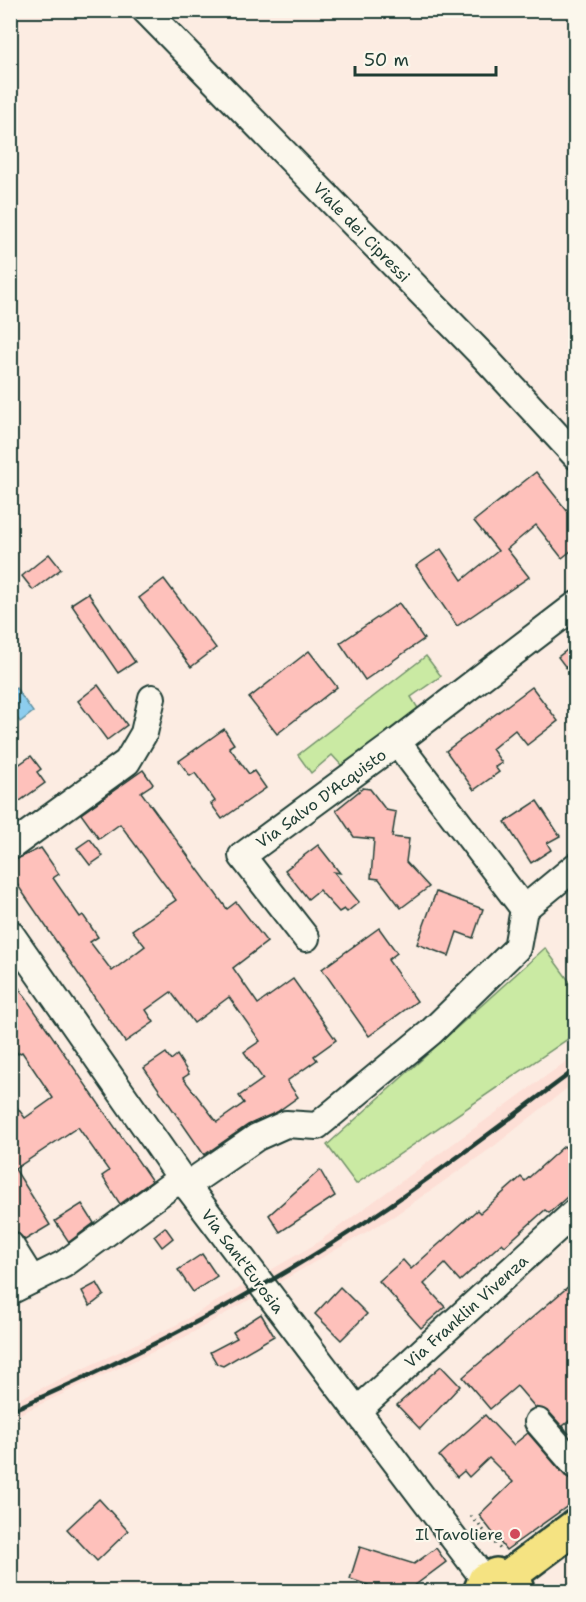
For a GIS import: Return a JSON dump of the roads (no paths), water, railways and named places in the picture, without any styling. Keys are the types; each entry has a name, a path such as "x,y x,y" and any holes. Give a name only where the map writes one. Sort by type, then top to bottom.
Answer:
{"main road":[{"path":"502,1586 576,1526"},
{"path":"502,1586 576,1551"}],"street":[{"name":"Viale dei Cipressi","path":"145,10 479,352 576,456"},
{"name":"Via Salvo D'Acquisto","path":"306,938 242,856 397,742 576,605"},
{"path":"10,847 127,762 144,733 152,698"},
{"name":"Via Salvo D'Acquisto","path":"397,742 524,909"},
{"path":"10,1245 21,1286 64,1264 184,1182 257,1137 286,1124 317,1126 431,1032 517,948 524,909 576,866"},
{"name":"Via Sant'Eurosia","path":"14,948 184,1182 358,1410 502,1586"},
{"name":"Via Franklin Vivenza","path":"358,1410 576,1211"},
{"path":"538,1422 576,1466"}],"water":[{"path":"16,688 33,712 20,722 11,709 11,692"}],"railway":[{"path":"10,1411 205,1318 299,1264 413,1189 576,1069"}],"place":[{"name":"Il Tavoliere","path":"515,1534"}]}
